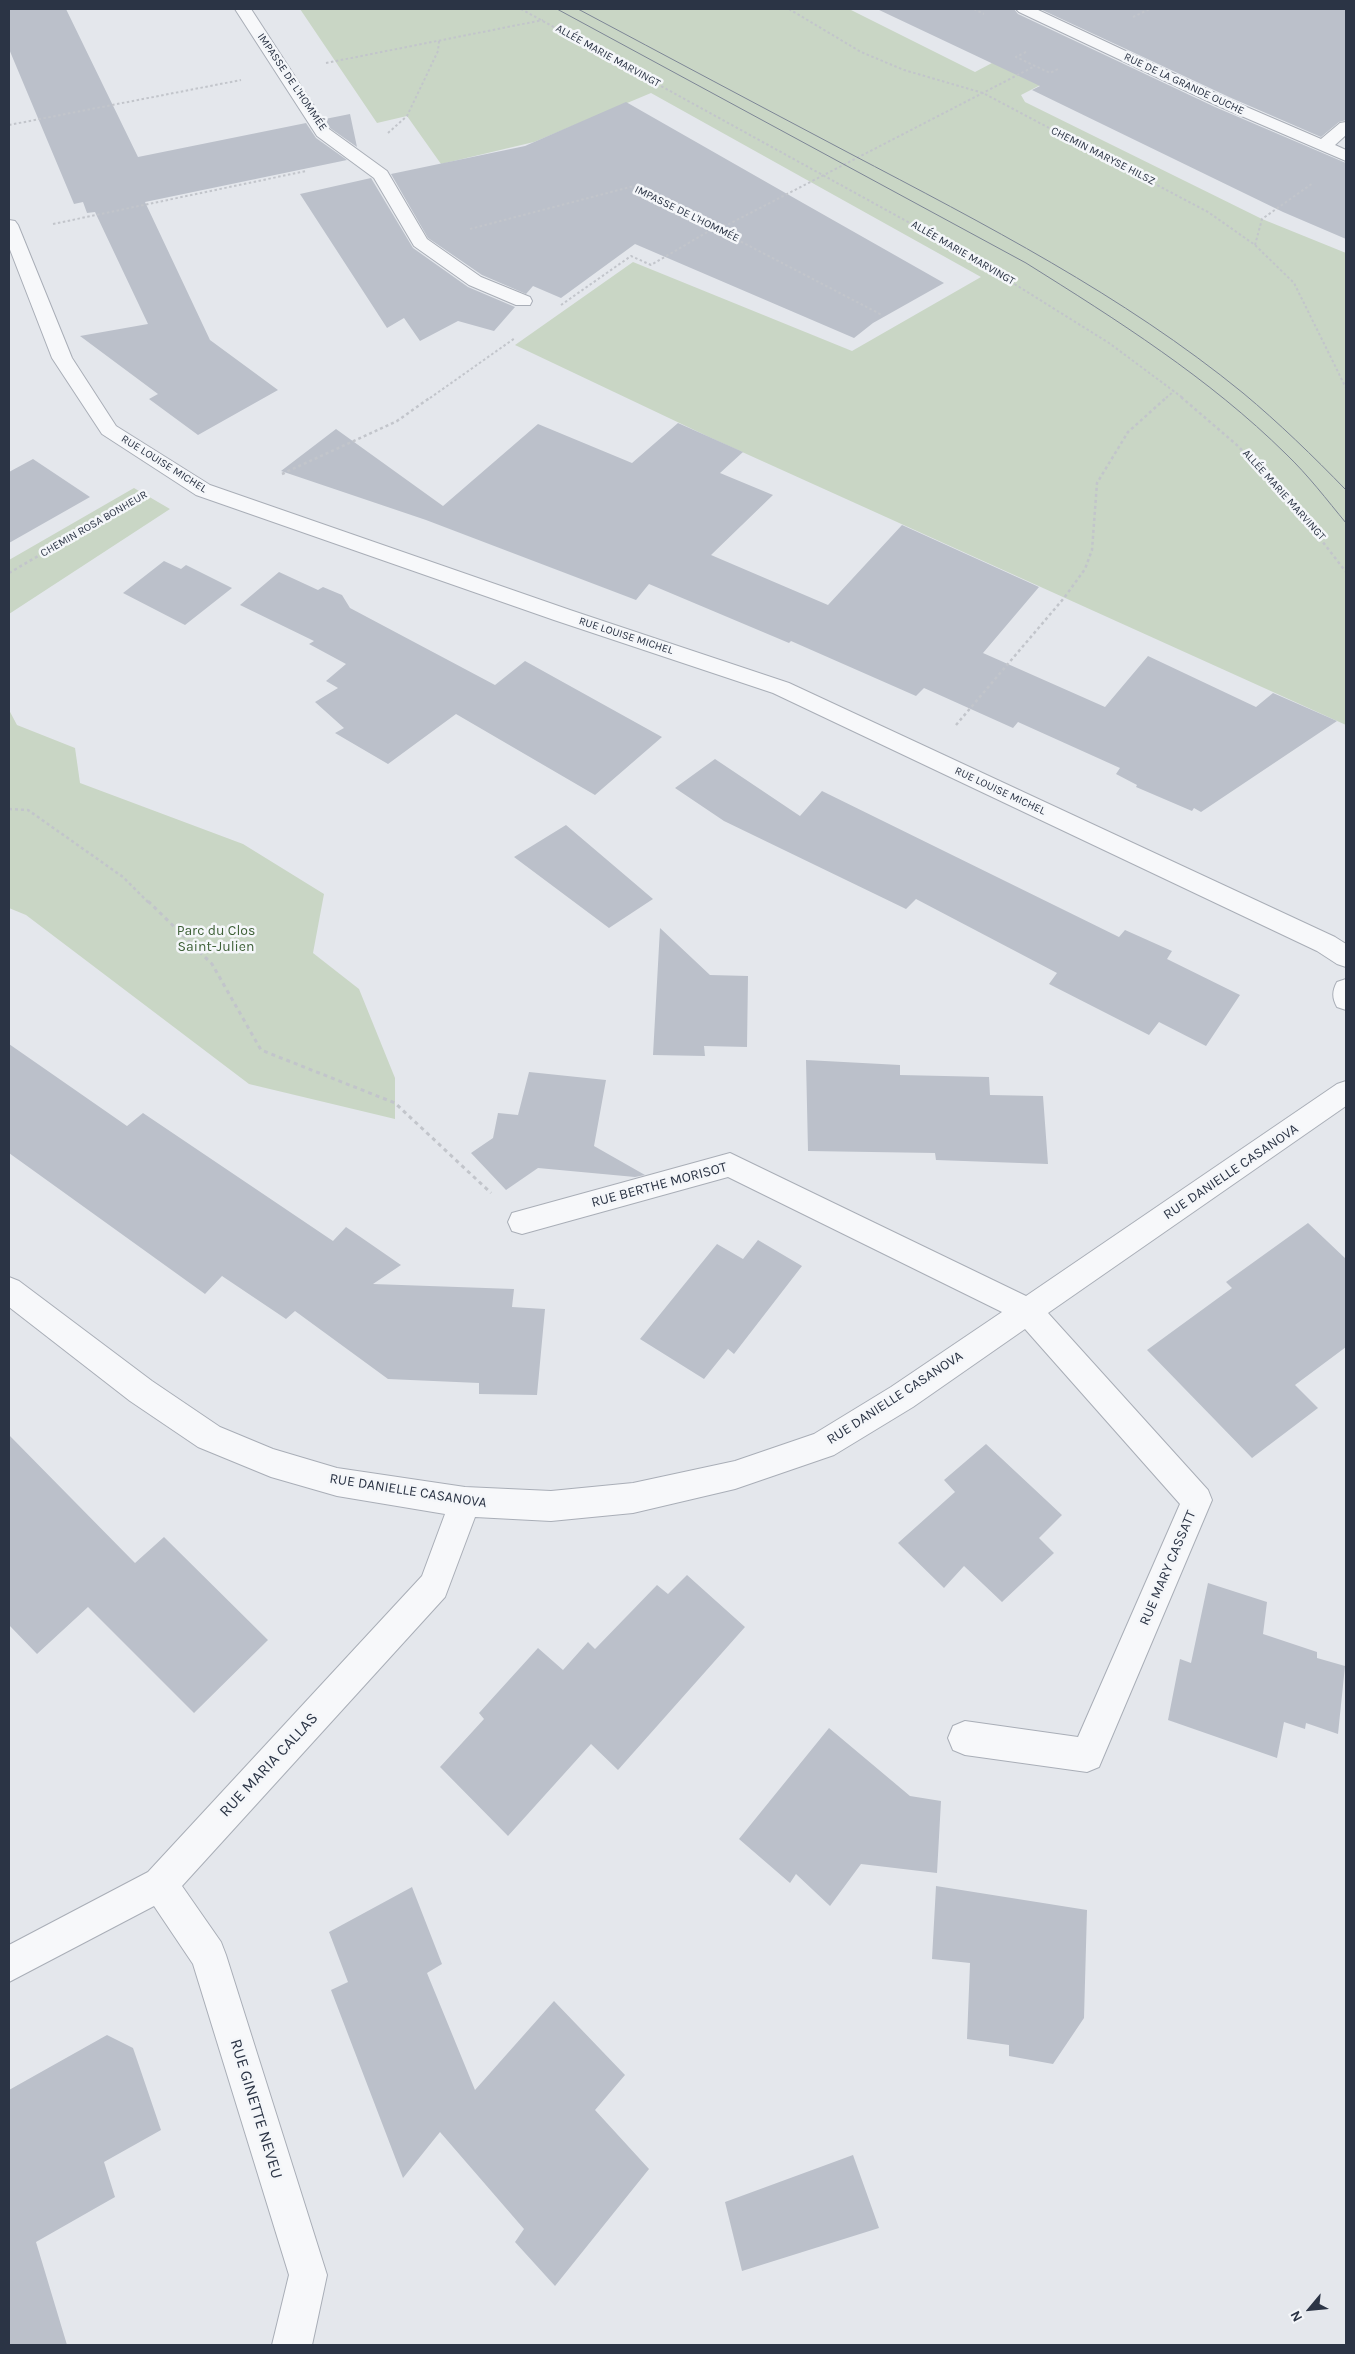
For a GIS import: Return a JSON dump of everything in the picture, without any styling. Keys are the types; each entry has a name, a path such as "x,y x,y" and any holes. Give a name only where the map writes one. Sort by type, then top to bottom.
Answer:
{"street":[{"name":"IMPASSE DE L'HOMMÉE","path":"243,9 324,132 358,160 381,175 420,242 475,281 523,301"},
{"name":"RUE DE LA GRANDE OUCHE","path":"1024,9 1222,102 1346,156"},
{"path":"1323,146 1346,126"},
{"name":"RUE LOUISE MICHEL","path":"10,229 62,358 109,430 203,490 562,615 781,688 1326,944 1346,957"},
{"path":"1346,989 1346,1000"},
{"name":"RUE DANIELLE CASANOVA","path":"9,1290 141,1391 209,1437 271,1463 337,1482 465,1502 551,1506 633,1498 735,1475 823,1445 902,1397 1346,1092"},
{"name":"RUE BERTHE MORISOT","path":"522,1222 730,1164 1028,1311"},
{"name":"RUE MARY CASSATT","path":"965,1738 1087,1755 1198,1500 1028,1311"},
{"name":"RUE MARIA CALLAS","path":"9,1964 160,1884 434,1586 465,1502"},
{"name":"RUE GINETTE NEVEU","path":"160,1884 208,1954 308,2274 292,2345"}],"path":[{"name":"ALLÉE MARIE MARVINGT","path":"521,9 966,253 1052,305 1136,361 1231,438 1267,473 1310,522 1346,572"},
{"name":"CHEMIN MARYSE HILSZ","path":"789,9 861,52 904,70 983,93 1098,156 1171,191 1208,212 1255,245 1294,283 1341,382 1346,388"},
{"path":"10,229 358,160 407,116 438,51 439,41"},
{"path":"716,227 729,224 1035,66"},
{"path":"1255,245 1262,219 1319,180"},
{"name":"IMPASSE DE L'HOMMÉE","path":"420,242 634,186 882,315"},
{"path":"928,757 1064,598 1085,569 1092,550 1098,483 1128,432 1174,390"},
{"path":"229,499 397,421"},
{"name":"CHEMIN ROSA BONHEUR","path":"9,573 179,474"},
{"path":"9,809 28,810 123,877 212,964 261,1050 395,1103 522,1222"}],"green space":[{"path":"300,9 849,9 975,72 992,63 1054,78 1021,95 1025,102 1262,219 1346,253 1346,725 709,437 515,345 633,262 852,351 981,277 651,93 534,142 441,164 407,116 377,123"},
{"path":"134,488 170,509 9,614 9,560"},
{"name":"Parc du Clos Saint-Julien","path":"9,710 17,725 75,748 80,783 243,844 324,894 313,953 359,989 395,1078 395,1119 249,1084 26,915 9,908"}],"building":[{"path":"9,9 66,9 138,157 306,123 316,138 347,160 145,202 210,340 278,390 198,435 149,399 158,394 80,336 148,324 95,212 87,213 83,202 74,204 9,49"},
{"path":"877,9 1014,9 1018,14 1215,107 1346,163 1346,239 1283,212 1032,90 1040,86"},
{"path":"1040,9 1346,9 1346,120 1339,122 1321,137 1229,97"},
{"path":"626,102 944,283 873,323 854,338 635,244 561,298 533,286 526,294 482,275 428,238 391,174 525,146"},
{"path":"350,114 357,147 330,128 325,119"},
{"path":"371,178 413,248 468,287 515,307 494,331 458,321 420,341 404,318 387,328 300,194"},
{"path":"678,423 743,452 720,473 773,495 711,555 828,605 902,525 1039,587 983,653 1105,707 1148,656 1256,707 1273,693 1337,721 1201,812 1194,808 1192,811 1136,787 1137,785 1116,774 1120,768 1018,722 1013,728 924,688 916,696 791,641 789,643 649,584 636,600 426,520 281,471 336,429 443,506 538,424 632,463"},
{"path":"33,459 90,497 9,543 9,472"},
{"path":"164,561 181,569 186,565 232,588 185,625 123,593"},
{"path":"279,572 318,590 323,587 342,595 350,608 495,685 525,661 662,737 595,795 456,714 388,764 335,733 344,728 315,702 338,688 326,681 346,664 309,644 314,641 240,605"},
{"path":"715,759 800,816 822,791 1119,937 1125,930 1172,951 1167,959 1240,995 1206,1046 1159,1022 1149,1035 1049,984 1057,973 916,899 906,909 724,821 675,788"},
{"path":"566,825 653,899 609,928 514,857"},
{"path":"660,928 710,975 748,976 747,1047 704,1046 705,1056 653,1055"},
{"path":"9,1044 127,1126 143,1113 333,1241 346,1227 401,1265 373,1284 514,1289 512,1307 545,1309 537,1395 479,1394 479,1383 388,1379 295,1311 286,1319 222,1276 205,1294 9,1153"},
{"path":"806,1060 900,1065 900,1075 989,1077 990,1095 1043,1096 1048,1164 936,1160 935,1153 808,1151"},
{"path":"529,1072 606,1080 594,1146 645,1175 635,1177 538,1168 506,1190 471,1153 493,1138 498,1113 518,1115"},
{"path":"1308,1223 1346,1259 1346,1347 1295,1385 1318,1408 1252,1458 1147,1350 1232,1288 1226,1282"},
{"path":"758,1240 802,1266 734,1354 728,1349 704,1379 640,1339 717,1244 743,1259"},
{"path":"9,1435 135,1563 164,1537 268,1640 194,1713 88,1607 37,1654 9,1625"},
{"path":"986,1444 1062,1515 1039,1538 1054,1553 1002,1602 964,1566 944,1588 898,1543 955,1492 944,1480"},
{"path":"687,1575 745,1627 618,1770 591,1744 508,1836 440,1767 484,1719 479,1713 538,1648 563,1670 588,1642 595,1649 657,1585 668,1594"},
{"path":"1208,1583 1267,1602 1263,1634 1317,1652 1317,1658 1345,1666 1338,1734 1306,1723 1305,1729 1284,1722 1277,1758 1168,1720 1180,1659 1191,1663"},
{"path":"829,1728 910,1796 941,1801 937,1873 861,1864 830,1906 796,1874 790,1883 739,1839"},
{"path":"936,1886 1087,1910 1084,2018 1053,2064 1009,2056 1009,2045 967,2039 970,1963 932,1959"},
{"path":"412,1887 442,1964 427,1973 475,2090 554,2001 625,2075 595,2110 649,2169 555,2286 515,2242 524,2229 440,2132 403,2178 331,1990 348,1982 329,1932"},
{"path":"107,2035 133,2048 161,2130 104,2162 115,2197 36,2242 67,2345 9,2345 9,2090"},
{"path":"853,2155 879,2228 742,2271 725,2202"}],"tram line":[{"path":"557,9 1026,263 1128,328 1194,375 1256,426 1302,470 1346,523"},
{"path":"578,9 1001,234 1101,293 1197,357 1243,393 1296,440 1346,490"}]}
